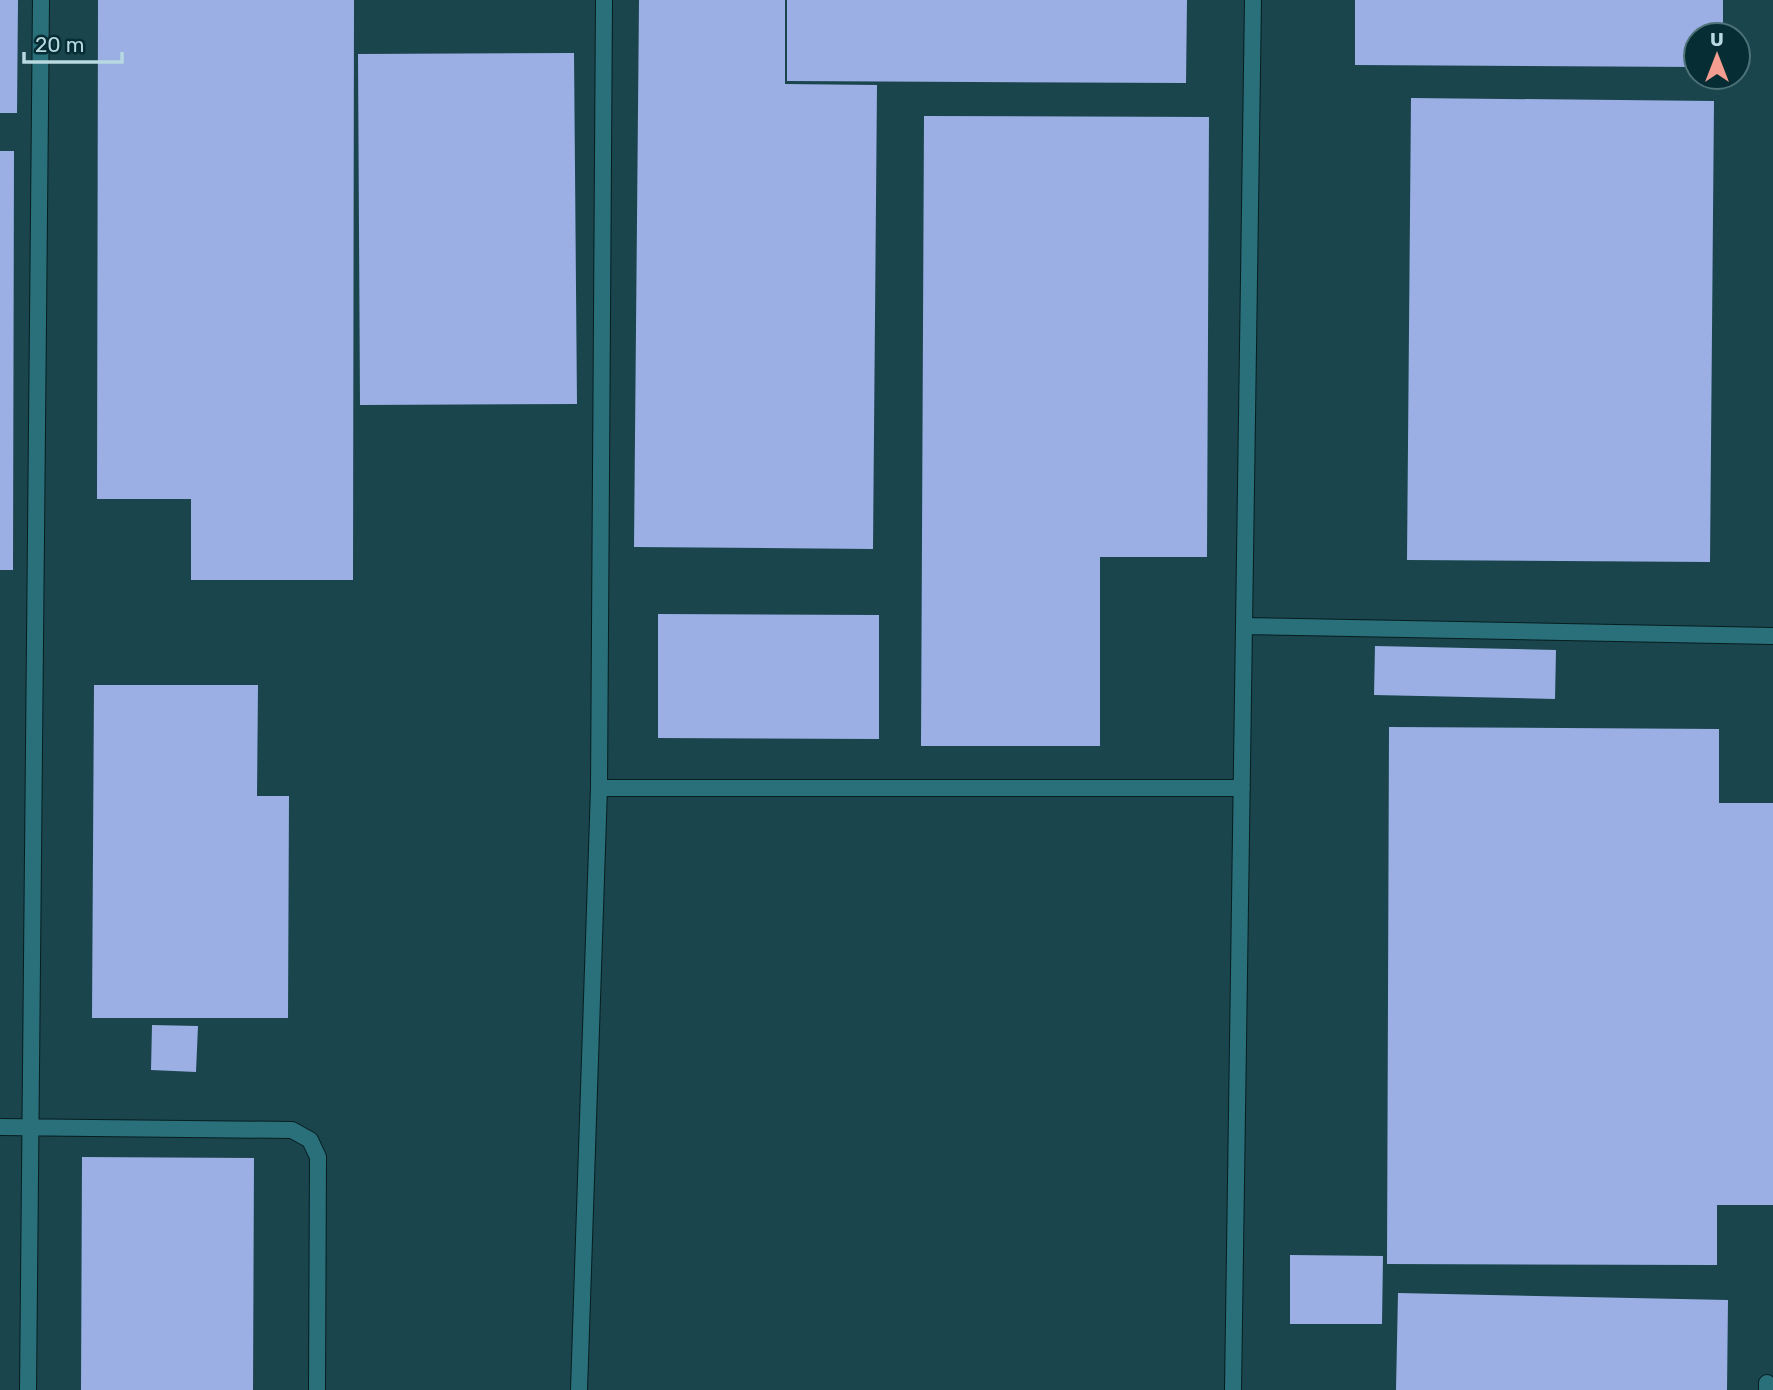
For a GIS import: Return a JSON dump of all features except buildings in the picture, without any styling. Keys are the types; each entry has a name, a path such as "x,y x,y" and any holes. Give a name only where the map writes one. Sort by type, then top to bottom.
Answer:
{"lane":[{"path":"28,1390 41,0"},
{"path":"579,1390 598,788 604,0"},
{"path":"1233,1390 1253,0"},
{"path":"1244,626 1773,636"},
{"path":"598,788 1242,788"},
{"path":"0,1127 292,1130 310,1140 318,1157 317,1390"}],"shaded area":[{"path":"0,0 1773,0 1773,1390 0,1390"}]}
